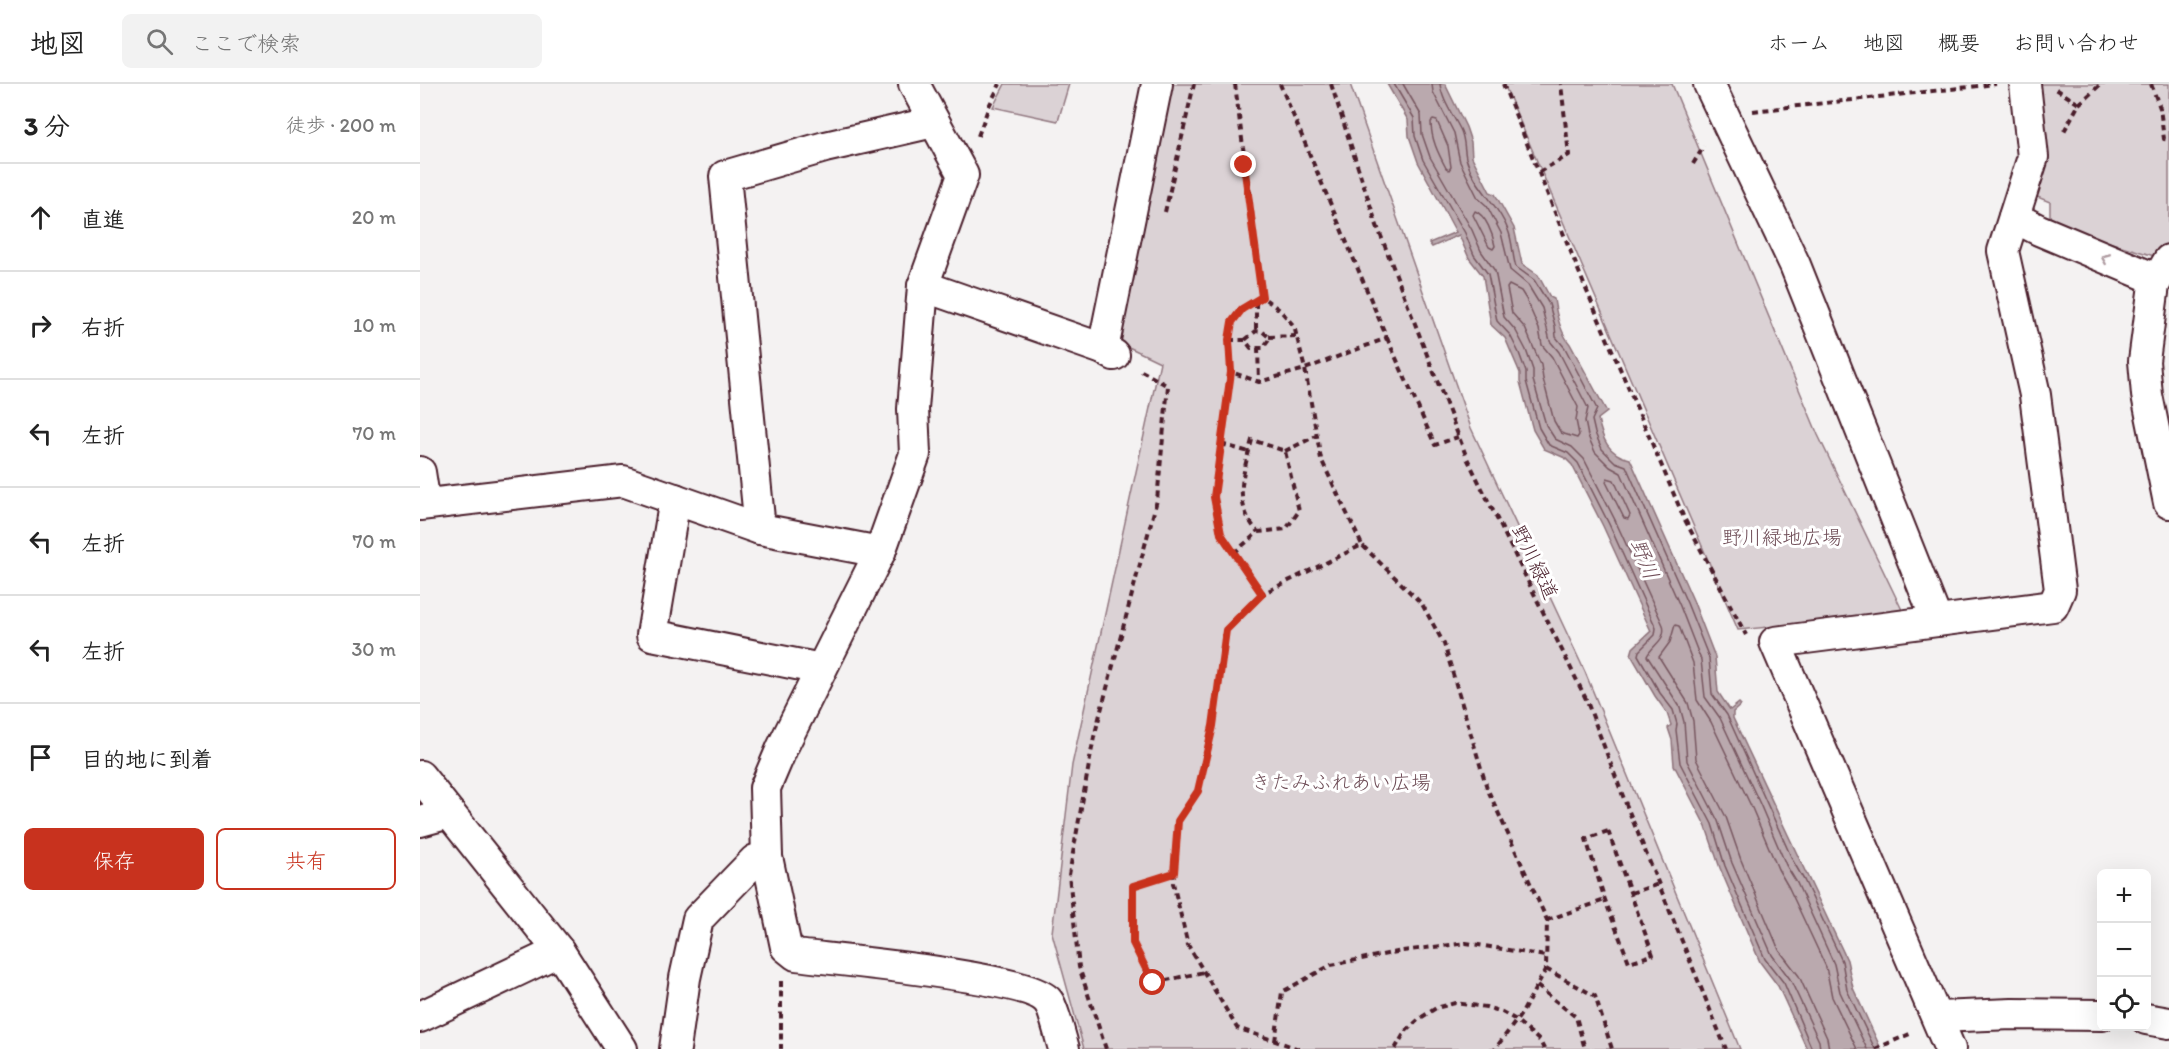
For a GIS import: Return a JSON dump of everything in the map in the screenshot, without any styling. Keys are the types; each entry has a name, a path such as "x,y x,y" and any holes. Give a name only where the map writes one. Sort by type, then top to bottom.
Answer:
{"street":[{"path":"914,84 963,175 922,286 914,410 915,453 880,552 782,748 765,788 767,857 786,947 796,955 959,975 1033,991 1048,1001 1064,1049"},
{"path":"922,286 1109,352 1157,84"},
{"path":"1710,84 1796,265 1937,621"},
{"path":"1950,1049 1775,642 2053,606 2060,590 2035,395 2002,250 2033,157 2025,84"},
{"path":"760,529 724,176 825,147 934,122"},
{"path":"2014,217 2039,230 2151,277 2154,285"},
{"path":"2169,260 2154,285 2144,361 2147,395 2169,502"},
{"path":"420,472 422,505 623,481 760,529 880,552"},
{"path":"675,499 652,634 822,669"},
{"path":"420,776 558,951 622,1049"},
{"path":"420,821 449,813"},
{"path":"675,1049 685,978 698,919 755,860 767,857"},
{"path":"420,1017 558,951"},
{"path":"1938,1017 2012,1014 2097,1015"},
{"path":"2151,1020 2169,1023"}],"path":[{"path":"963,175 988,106 1000,84"},
{"path":"1235,84 1262,297 1280,310 1294,326 1305,369 1321,459 1362,545 1422,603 1444,644 1487,788 1546,920 1546,969 1522,1013 1495,1049"},
{"path":"1280,84 1386,338 1435,445 1458,437"},
{"name":"野川緑道","path":"1331,84 1376,223 1458,437 1586,699 1726,1049"},
{"path":"1503,84 1684,518 1751,644"},
{"path":"1539,172 1569,155 1561,84"},
{"path":"1723,114 1997,84"},
{"path":"2079,104 2102,84"},
{"path":"2151,84 2160,108 2164,139 2169,140"},
{"path":"1262,297 1242,309 1232,322 1229,340 1231,372 1214,497 1221,534 1262,594"},
{"path":"1256,302 1256,331"},
{"path":"1229,340 1245,340 1256,331 1263,332 1269,337 1296,336"},
{"path":"1245,340 1251,348 1258,348 1266,345 1269,337"},
{"path":"1231,372 1259,382 1305,369 1386,338"},
{"path":"1258,348 1259,382"},
{"path":"1106,1049 1079,967 1070,875 1094,737 1157,500 1168,386 1109,352"},
{"path":"1258,532 1247,520 1242,498 1242,474 1252,440 1285,451 1317,436"},
{"path":"1221,444 1249,452"},
{"path":"1234,552 1258,532 1286,529 1299,511 1285,451"},
{"path":"1299,1049 1237,1028 1188,945 1173,883 1178,821 1198,791 1213,726 1226,630 1262,594 1362,545"},
{"path":"1608,831 1653,955 1629,962 1605,900 1586,839 1608,831"},
{"path":"1174,873 1133,886 1133,943 1153,983 1204,972"},
{"path":"1631,892 1659,884"},
{"path":"1546,920 1605,900"},
{"path":"1275,1041 1282,992 1331,965 1402,951 1466,943 1545,956"},
{"path":"781,1049 781,961 786,947"},
{"path":"1546,969 1595,996 1612,1049"},
{"path":"1536,986 1576,1017 1585,1049"},
{"path":"1395,1049 1405,1032 1419,1019 1437,1008 1455,1003 1503,1012 1540,1041 1544,1049"},
{"path":"1875,1049 1899,1038"}],"green space":[{"path":"1005,84 1069,84 1058,121 993,107"},
{"name":"きたみふれあい広場","path":"1167,84 1350,84 1471,428 1585,672 1740,1049 1084,1049 1052,933 1072,765 1160,362 1116,341"},
{"name":"野川緑地広場","path":"1504,84 1672,84 1818,435 1904,614 1738,630"},
{"path":"2026,84 2169,84 2169,253 2154,256 2050,224 2050,202 2030,194"}],"water":[{"name":"野川","path":"1387,84 1445,84 1466,127 1471,142 1472,157 1490,192 1495,194 1514,228 1522,264 1538,275 1550,297 1554,299 1564,334 1607,412 1598,419 1604,439 1616,454 1630,459 1693,600 1715,657 1718,692 1730,710 1739,703 1741,705 1733,712 1733,718 1847,960 1853,988 1881,1049 1807,1049 1778,986 1760,962 1720,868 1706,827 1674,765 1672,740 1668,728 1671,725 1667,713 1631,655 1633,648 1651,631 1572,465 1565,458 1544,449 1533,430 1520,382 1520,373 1505,338 1491,325 1483,276 1469,258 1459,235 1432,247 1429,243 1456,232 1418,162 1409,136 1408,120"}],"route":[{"path":"1153,983 1133,943 1133,886 1174,873 1178,821 1198,791 1213,726 1226,630 1262,594 1221,534 1214,497 1231,372 1229,340 1232,322 1242,309 1262,297 1244,165"}]}
